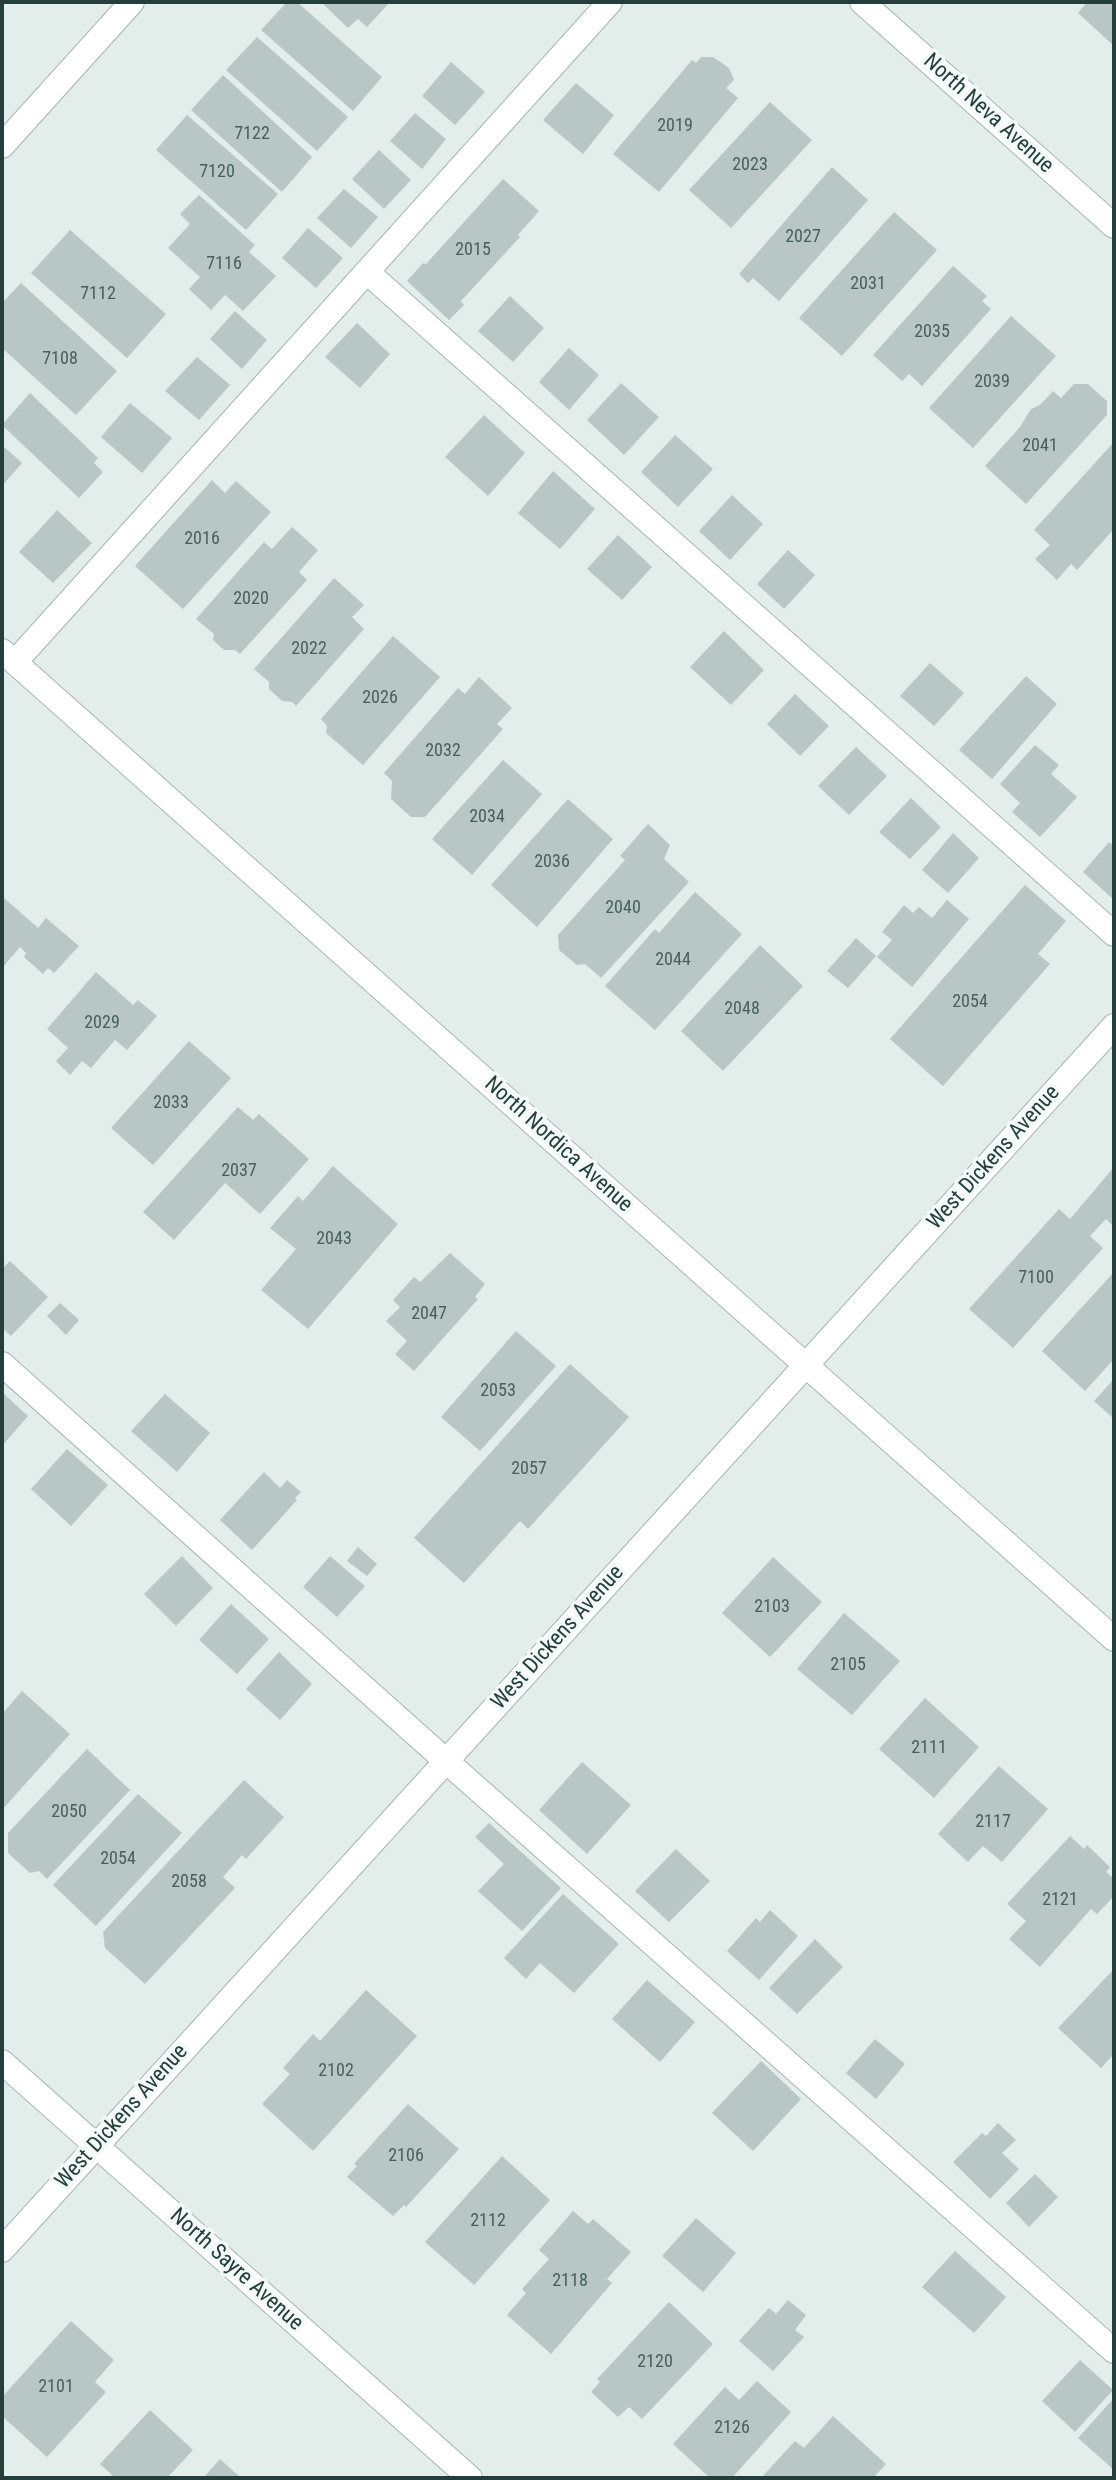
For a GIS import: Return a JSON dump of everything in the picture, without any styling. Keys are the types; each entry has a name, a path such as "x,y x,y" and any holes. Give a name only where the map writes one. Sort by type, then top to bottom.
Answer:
{"street":[{"path":"2,146 132,2"},
{"path":"8,656 367,272 610,2"},
{"name":"North Neva Avenue","path":"862,2 1114,226"},
{"path":"367,272 1114,934"},
{"name":"North Nordica Avenue","path":"8,656 1114,1639"},
{"name":"West Dickens Avenue","path":"2,2250 1114,1026"},
{"path":"2,1364 1114,2351"},
{"name":"North Sayre Avenue","path":"2,2062 470,2478"}],"building":[{"path":"287,2 297,2 382,77 353,111 261,30"},
{"path":"321,2 390,2 367,27 358,19 348,28"},
{"path":"1087,2 1114,2 1114,46 1078,13"},
{"path":"257,37 348,117 317,151 226,70"},
{"path":"701,57 713,57 729,68 734,80 726,88 738,98 659,192 613,154 692,60 696,63"},
{"path":"451,62 485,92 455,125 422,96"},
{"path":"223,75 312,157 282,192 191,110"},
{"path":"576,83 614,115 583,154 543,120"},
{"path":"770,102 812,140 731,228 689,190"},
{"path":"415,113 446,139 422,169 390,141"},
{"path":"187,115 278,194 246,230 156,150"},
{"path":"379,150 411,180 384,209 352,179"},
{"path":"832,167 868,200 779,301 753,278 748,283 739,274"},
{"path":"503,179 539,211 518,235 520,237 461,301 464,305 449,320 407,281"},
{"path":"344,189 378,217 351,248 317,218"},
{"path":"199,195 255,245 249,252 276,276 243,311 225,295 211,310 189,289 200,277 168,248 190,224 180,214"},
{"path":"894,212 937,250 842,356 799,318"},
{"path":"308,228 343,258 316,288 282,258"},
{"path":"70,230 166,314 127,358 31,273"},
{"path":"953,266 987,296 982,301 991,309 922,386 909,374 902,381 873,355"},
{"path":"21,283 117,371 76,415 2,348 2,303"},
{"path":"510,296 544,328 513,362 478,331"},
{"path":"235,311 267,340 242,369 210,339"},
{"path":"1011,316 1056,356 973,448 929,408"},
{"path":"357,323 390,354 360,388 325,357"},
{"path":"569,348 599,375 569,410 539,382"},
{"path":"197,357 230,385 199,420 165,391"},
{"path":"621,383 659,417 624,455 587,420"},
{"path":"1074,384 1088,384 1107,401 1107,415 1026,504 985,466 1020,427 1031,409 1040,405 1053,391 1061,398"},
{"path":"30,393 98,458 94,463 103,472 79,498 2,425"},
{"path":"130,403 172,438 142,473 101,437"},
{"path":"484,415 525,453 488,496 445,457"},
{"path":"675,435 713,469 678,507 641,472"},
{"path":"1114,442 1114,529 1077,570 1071,564 1057,580 1035,559 1050,545 1034,530"},
{"path":"2,445 22,463 2,486"},
{"path":"553,471 595,509 560,549 518,513"},
{"path":"212,480 225,493 236,481 271,512 183,609 135,566"},
{"path":"732,495 763,524 730,560 699,531"},
{"path":"57,510 92,543 53,583 19,552"},
{"path":"292,527 318,550 299,572 307,580 240,654 235,650 224,650 213,640 214,634 196,619 264,542 272,549"},
{"path":"618,535 652,567 622,600 587,569"},
{"path":"788,550 815,575 784,609 757,584"},
{"path":"334,578 364,605 352,617 364,629 296,706 292,702 282,701 269,689 269,682 254,669"},
{"path":"724,631 764,670 731,705 690,667"},
{"path":"393,636 440,677 363,765 326,733 327,726 321,719"},
{"path":"930,663 964,693 934,726 900,696"},
{"path":"1026,676 1057,704 992,779 959,750"},
{"path":"479,677 512,708 497,724 503,729 425,817 411,817 391,799 392,781 384,773 458,688 465,694"},
{"path":"795,694 829,726 800,756 767,724"},
{"path":"1035,745 1059,765 1051,774 1077,797 1040,837 1012,812 1020,803 1000,784"},
{"path":"856,747 887,776 849,815 818,786"},
{"path":"503,760 542,794 472,875 432,839"},
{"path":"911,798 941,827 910,859 879,832"},
{"path":"568,799 613,839 537,927 491,885"},
{"path":"648,824 670,845 664,859 689,882 601,978 585,964 577,965 559,950 558,935 625,860 620,856"},
{"path":"953,833 979,858 948,893 922,870"},
{"path":"1109,842 1114,846 1114,900 1083,872"},
{"path":"1025,885 1066,921 1038,954 1050,964 943,1086 890,1039"},
{"path":"695,892 742,934 655,1030 605,986 655,929 659,933"},
{"path":"2,896 38,928 46,918 79,946 54,973 48,968 43,974 24,957 26,953 20,947 2,968"},
{"path":"947,900 969,919 912,987 877,957 892,940 882,932 904,905 913,913 919,907 932,918"},
{"path":"856,938 876,956 848,988 827,971"},
{"path":"760,945 803,986 723,1071 681,1031"},
{"path":"96,972 133,1005 138,1000 157,1016 127,1050 115,1040 91,1068 82,1061 70,1075 56,1061 68,1048 47,1029"},
{"path":"189,1041 231,1078 153,1165 111,1128"},
{"path":"238,1107 253,1120 259,1114 309,1159 260,1214 225,1183 174,1240 143,1212"},
{"path":"333,1166 398,1224 308,1329 261,1290 296,1249 270,1228 298,1196 303,1201"},
{"path":"1114,1167 1114,1227 1106,1219 1090,1236 1103,1248 1013,1348 969,1309 1059,1209 1070,1219"},
{"path":"450,1253 485,1284 475,1297 478,1299 414,1371 395,1354 407,1341 386,1321 400,1307 393,1300 414,1277 420,1282"},
{"path":"10,1261 48,1297 11,1336 2,1328 2,1269"},
{"path":"1114,1272 1114,1359 1085,1391 1042,1351"},
{"path":"60,1303 79,1320 66,1335 47,1316"},
{"path":"516,1331 556,1366 480,1451 441,1417"},
{"path":"570,1364 629,1417 528,1529 520,1521 464,1583 414,1538"},
{"path":"1114,1379 1114,1419 1094,1401"},
{"path":"2,1392 28,1416 2,1446"},
{"path":"165,1394 210,1433 177,1472 131,1431"},
{"path":"67,1449 108,1485 71,1526 31,1489"},
{"path":"264,1472 280,1488 287,1480 301,1492 252,1550 220,1520"},
{"path":"358,1547 377,1564 367,1576 347,1561"},
{"path":"182,1556 213,1588 176,1626 144,1594"},
{"path":"330,1556 365,1586 337,1617 303,1587"},
{"path":"773,1557 822,1602 770,1657 722,1613"},
{"path":"231,1604 269,1639 237,1674 199,1640"},
{"path":"844,1613 900,1661 852,1715 797,1669"},
{"path":"279,1652 312,1684 280,1720 246,1689"},
{"path":"22,1691 70,1734 2,1810 2,1714"},
{"path":"925,1698 979,1747 934,1798 879,1749"},
{"path":"87,1749 130,1790 47,1879 39,1871 30,1873 8,1853 8,1833"},
{"path":"582,1762 631,1805 587,1854 539,1810"},
{"path":"999,1766 1048,1809 1002,1862 983,1846 968,1862 938,1834"},
{"path":"244,1780 284,1817 246,1859 242,1855 223,1877 235,1888 145,1984 105,1948 103,1932"},
{"path":"138,1794 182,1833 96,1926 53,1885"},
{"path":"489,1823 561,1888 522,1931 478,1891 504,1864 475,1837"},
{"path":"1070,1836 1084,1849 1087,1845 1110,1867 1106,1872 1114,1879 1114,1896 1097,1914 1091,1909 1040,1967 1009,1939 1026,1921 1007,1904"},
{"path":"676,1849 710,1881 669,1922 635,1891"},
{"path":"563,1894 619,1944 574,1993 540,1963 526,1979 504,1958"},
{"path":"770,1910 798,1936 759,1980 727,1951 756,1918 760,1922"},
{"path":"815,1939 843,1967 797,2014 769,1988"},
{"path":"1114,1969 1114,2054 1101,2068 1058,2028"},
{"path":"647,1980 695,2022 660,2062 612,2019"},
{"path":"366,1990 417,2036 313,2151 262,2104 290,2074 283,2068 313,2034 320,2041"},
{"path":"875,2039 905,2064 876,2099 846,2073"},
{"path":"761,2061 801,2099 753,2151 712,2113"},
{"path":"408,2104 459,2149 406,2207 404,2205 393,2216 347,2177 357,2166 354,2164"},
{"path":"998,2123 1016,2140 1002,2153 1019,2169 990,2199 953,2162 982,2133 986,2136"},
{"path":"502,2156 550,2200 474,2285 425,2242"},
{"path":"1035,2174 1058,2197 1029,2227 1006,2203"},
{"path":"573,2211 588,2224 593,2219 631,2252 607,2279 612,2283 551,2354 507,2315 526,2293 522,2289 549,2259 539,2250"},
{"path":"696,2218 736,2253 703,2292 662,2256"},
{"path":"955,2251 1006,2297 974,2333 922,2287"},
{"path":"788,2300 806,2315 795,2330 804,2337 773,2371 739,2341 769,2308 776,2314"},
{"path":"669,2302 713,2344 642,2419 629,2407 618,2417 591,2392 600,2382 597,2379"},
{"path":"71,2321 114,2360 95,2382 106,2392 47,2457 2,2416 2,2397"},
{"path":"1080,2360 1113,2390 1075,2432 1042,2401"},
{"path":"757,2381 791,2412 732,2478 710,2478 673,2444 725,2387 739,2400"},
{"path":"1114,2398 1114,2470 1078,2438"},
{"path":"150,2410 193,2450 167,2478 115,2478 100,2464"},
{"path":"833,2416 886,2464 873,2478 761,2478 795,2441 804,2448"},
{"path":"220,2459 241,2478 203,2478"}]}
